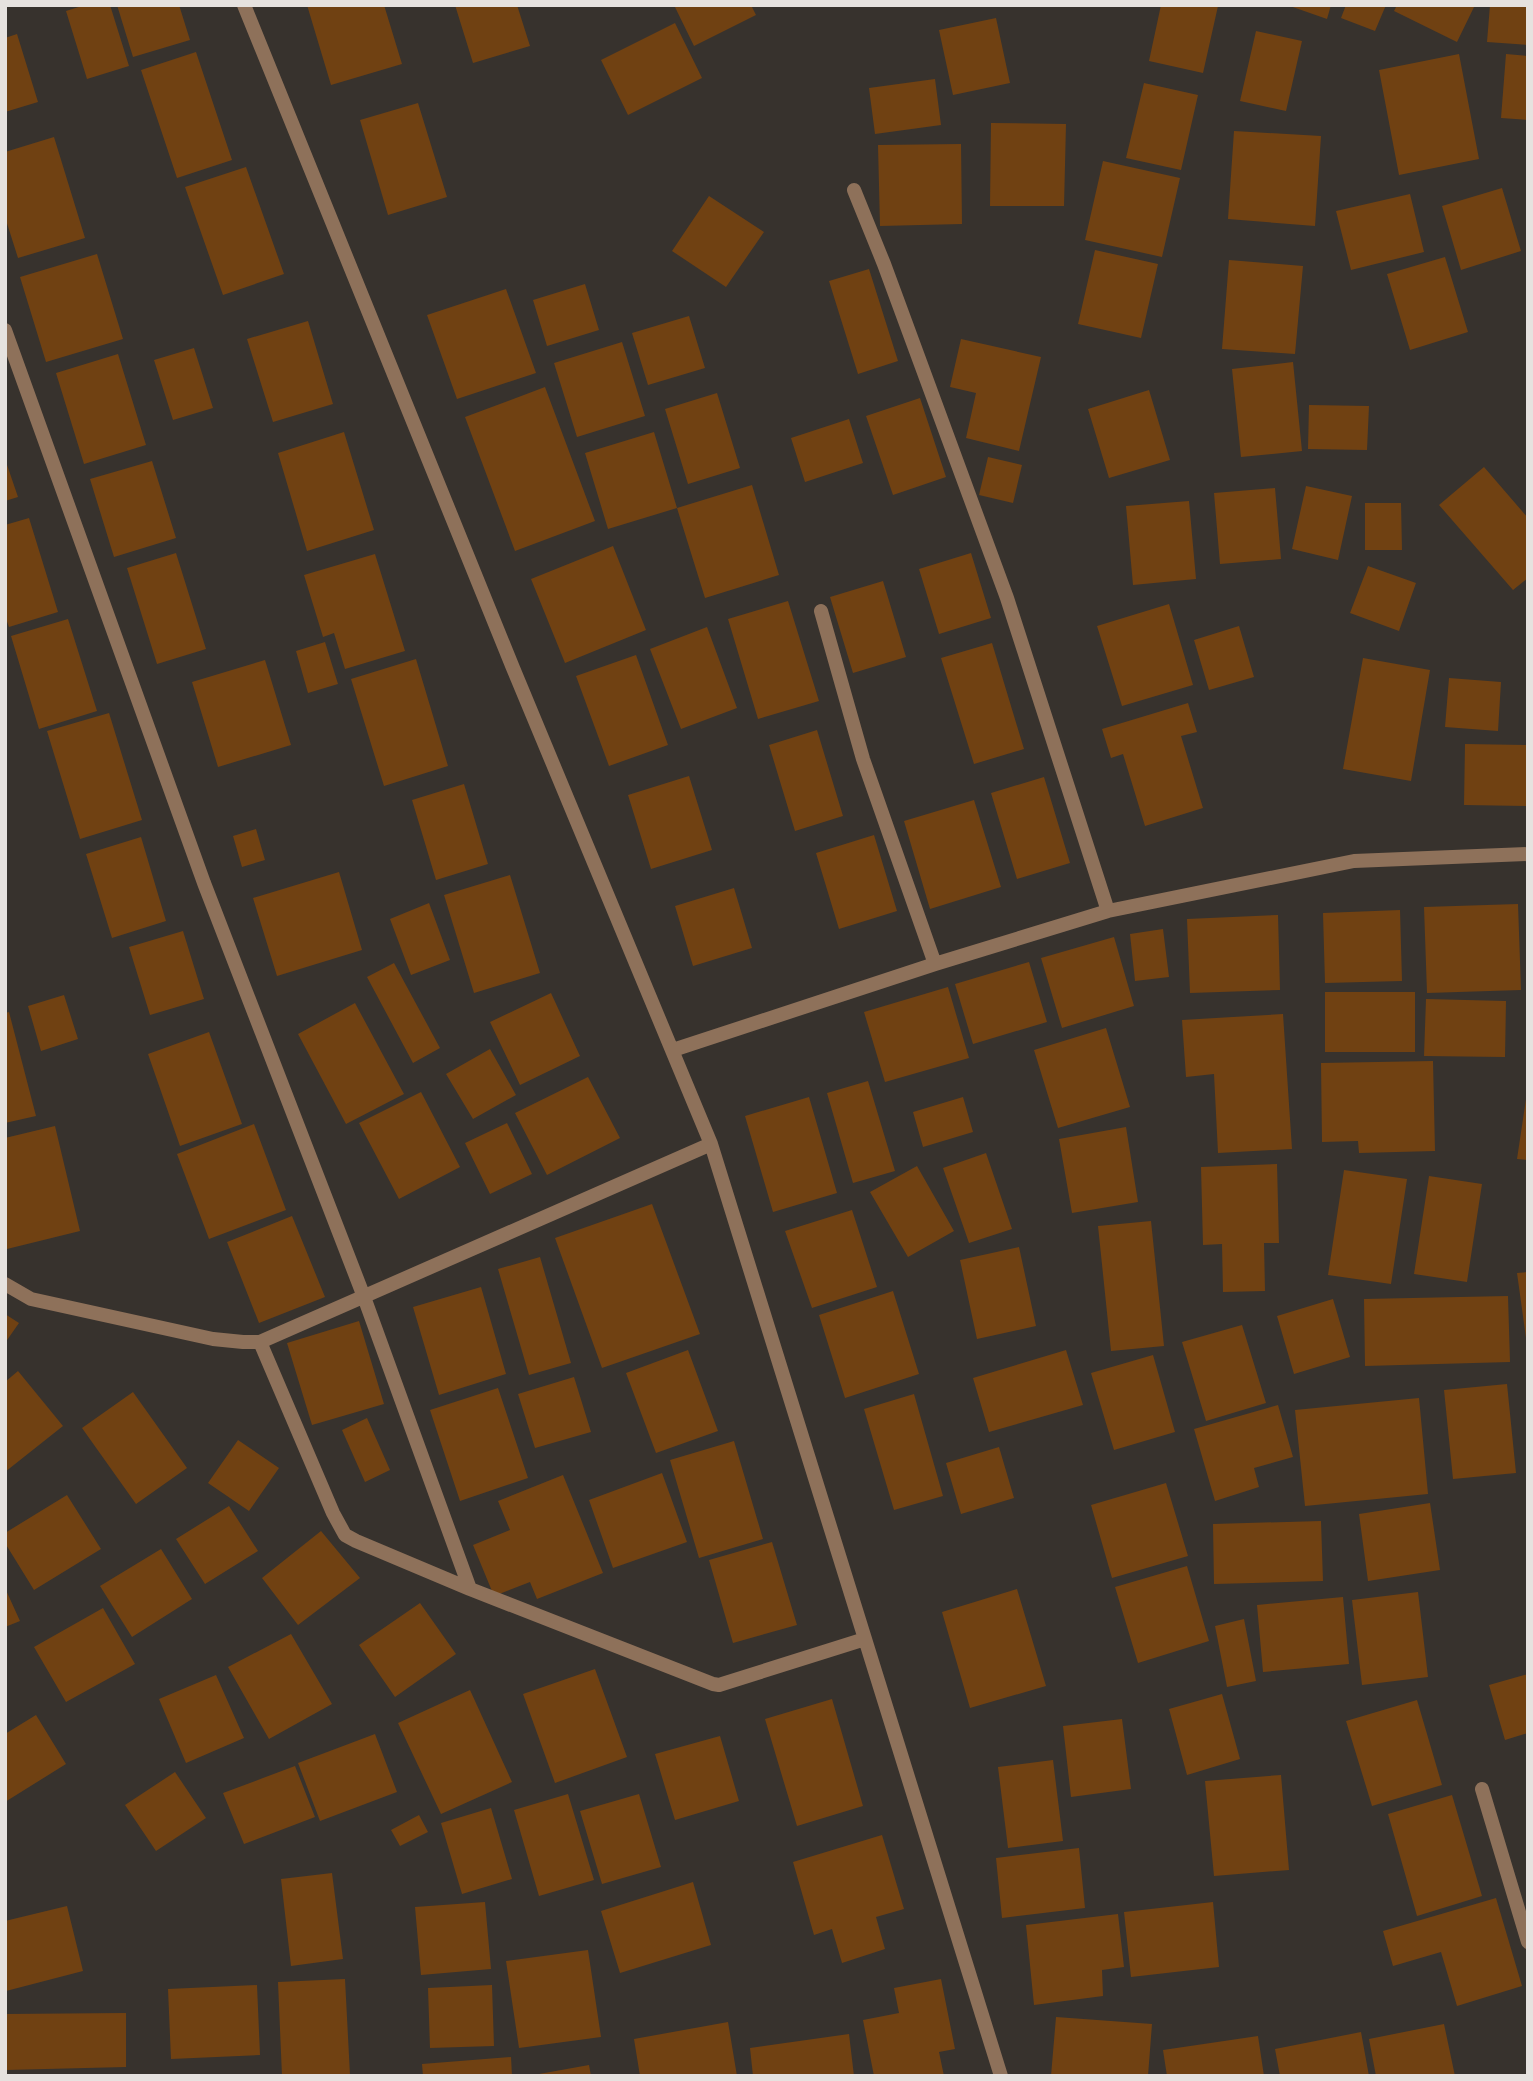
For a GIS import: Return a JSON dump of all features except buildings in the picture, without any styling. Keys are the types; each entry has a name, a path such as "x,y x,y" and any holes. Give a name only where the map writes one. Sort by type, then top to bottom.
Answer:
{"street":[{"path":"244,5 508,655 711,1144 1001,2076"},
{"path":"854,190 1007,598 1108,911"},
{"path":"5,330 204,883 364,1297 470,1589"},
{"path":"821,611 863,759 935,964"},
{"path":"673,1050 935,964 1108,911 1354,861 1528,854"},
{"path":"5,1284 31,1299 213,1339 260,1342 711,1144"},
{"path":"260,1342 333,1513 345,1535 470,1589 713,1684 719,1685 865,1639"},
{"path":"1482,1789 1528,1942"}]}
